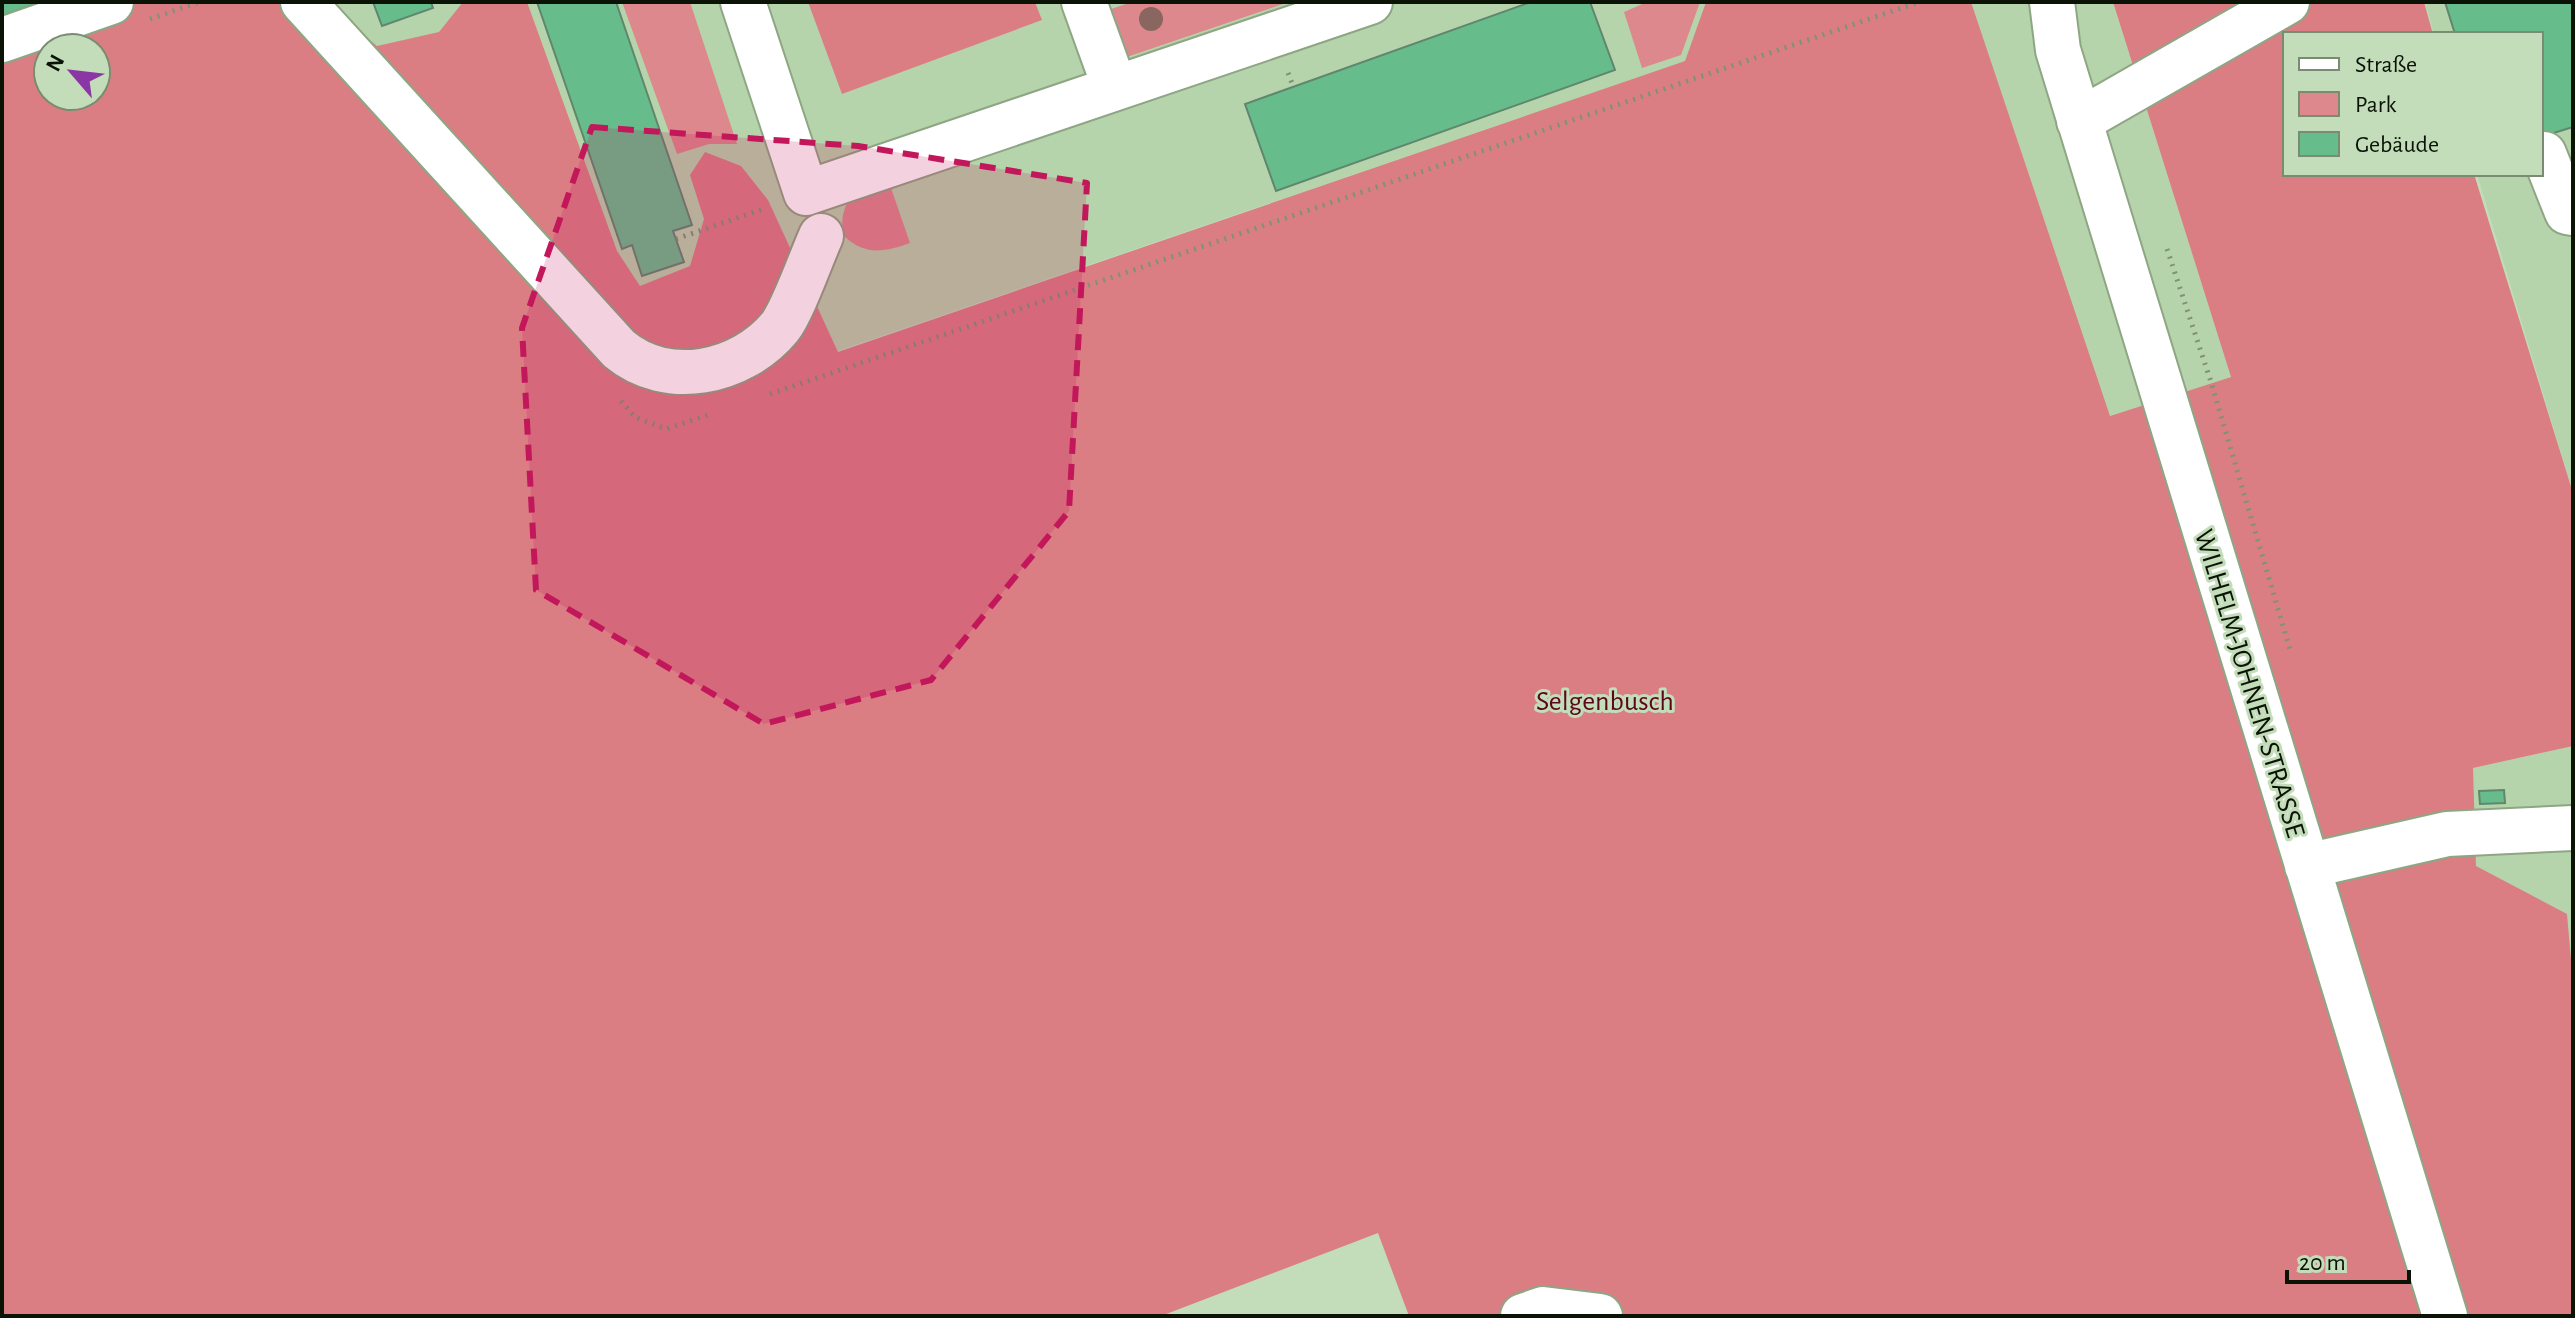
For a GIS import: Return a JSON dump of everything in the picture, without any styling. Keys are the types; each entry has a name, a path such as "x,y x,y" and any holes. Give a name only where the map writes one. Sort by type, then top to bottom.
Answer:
{"street":[{"path":"2,40 111,2"},
{"path":"303,2 619,349 634,361 652,368 696,373 738,361 759,347 782,325 821,236"},
{"path":"743,2 806,193 1370,2"},
{"path":"1084,2 1115,88"},
{"name":"WILHELM-JOHNEN-STRASSE","path":"2031,2 2058,50"},
{"name":"WILHELM-JOHNEN-STRASSE","path":"2052,2 2058,50 2079,121 2445,1316"},
{"path":"2079,121 2287,2"},
{"path":"2544,154 2567,212 2573,213"},
{"path":"2307,866 2447,834 2573,828"},
{"path":"1523,1316 1543,1309 1600,1316"}],"path":[{"path":"756,398 1919,2"},
{"path":"676,239 730,221"},
{"path":"614,394 635,417 666,429 711,414"}],"highlighted area":[{"path":"592,127 858,146 1087,183 1069,511 931,680 764,724 536,590 522,328"}],"shaded area":[{"path":"283,2 1706,2 1685,61 656,413"},
{"path":"1971,2 2113,2 2231,377 2109,416"},
{"path":"2425,2 2573,2 2573,493 2478,176 2543,176 2543,32 2433,32"},
{"path":"2573,746 2573,1316 2476,1119 2473,768"}],"green space":[{"name":"Selgenbusch","path":"117,2 321,2 377,46 439,32 463,2 527,2 617,251 640,286 690,266 704,219 690,175 705,152 741,166 768,200 838,352 1685,61 1706,2 1971,2 2110,416 2231,377 2113,2 2424,2 2432,32 2283,32 2283,176 2475,176 2573,493 2573,746 2473,768 2476,866 2567,914 2573,983 2573,1316 1409,1316 1378,1233 1161,1316 2,1316 2,44 32,33 32,112 112,112 112,32 35,32"},
{"path":"622,2 690,2 737,144 709,144 677,154"},
{"path":"808,2 1035,2 1042,20 842,94"},
{"path":"1132,2 1289,2 1121,59 1105,11"},
{"path":"1647,2 1700,2 1681,55 1642,68 1624,12"},
{"path":"890,185 910,243 892,249 860,247 844,236 842,226 850,197"}],"building":[{"path":"2,2 41,2 2,16"},
{"path":"373,2 431,2 433,8 382,26"},
{"path":"537,2 616,2 692,225 673,231 684,262 642,276 632,245 622,249"},
{"path":"1531,2 1590,2 1615,70 1276,191 1245,104"},
{"path":"2445,2 2573,2 2573,127 2543,136 2543,32 2454,32"},
{"path":"2504,790 2505,803 2480,804 2479,791"}]}
